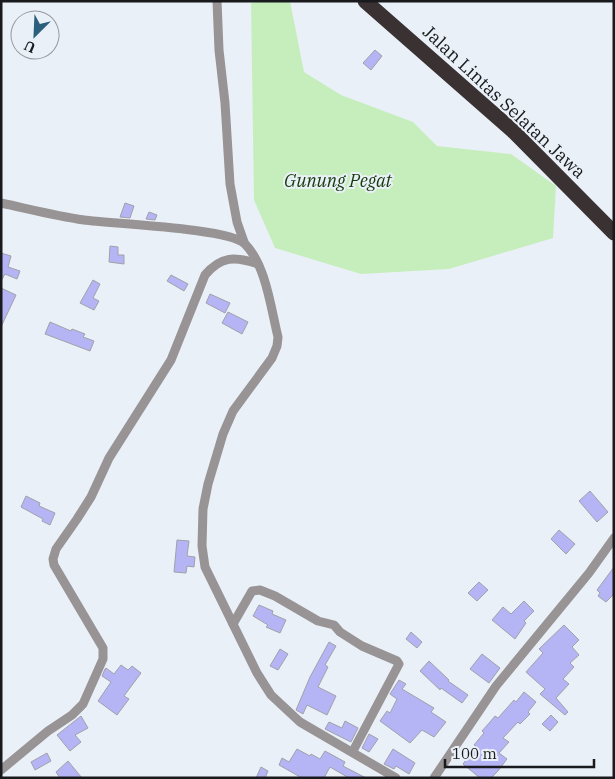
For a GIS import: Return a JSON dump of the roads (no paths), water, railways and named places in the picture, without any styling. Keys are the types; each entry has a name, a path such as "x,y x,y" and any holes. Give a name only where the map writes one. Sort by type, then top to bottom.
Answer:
{"highway":[{"name":"Jalan Lintas Selatan Jawa","path":"365,1 512,130 614,234"}],"street":[{"path":"217,1 230,184 237,222 244,242 258,264 278,337 278,346 272,358 233,411 213,464 201,520 205,567 257,672 271,695 300,722 396,778"},
{"path":"1,203 85,220 196,231 244,242"},
{"path":"1,770 84,704 104,659 103,648 54,565 53,555 56,549 78,520 109,458 170,360 205,276 214,265 226,260 245,260 258,264"},
{"path":"434,778 496,686 589,572 614,538"},
{"path":"233,624 252,591 260,590 275,596 318,622 334,625 340,632 362,646 398,661 399,664 352,751"}],"park label":[{"name":"Gunung Pegat","path":"338,181"}]}
